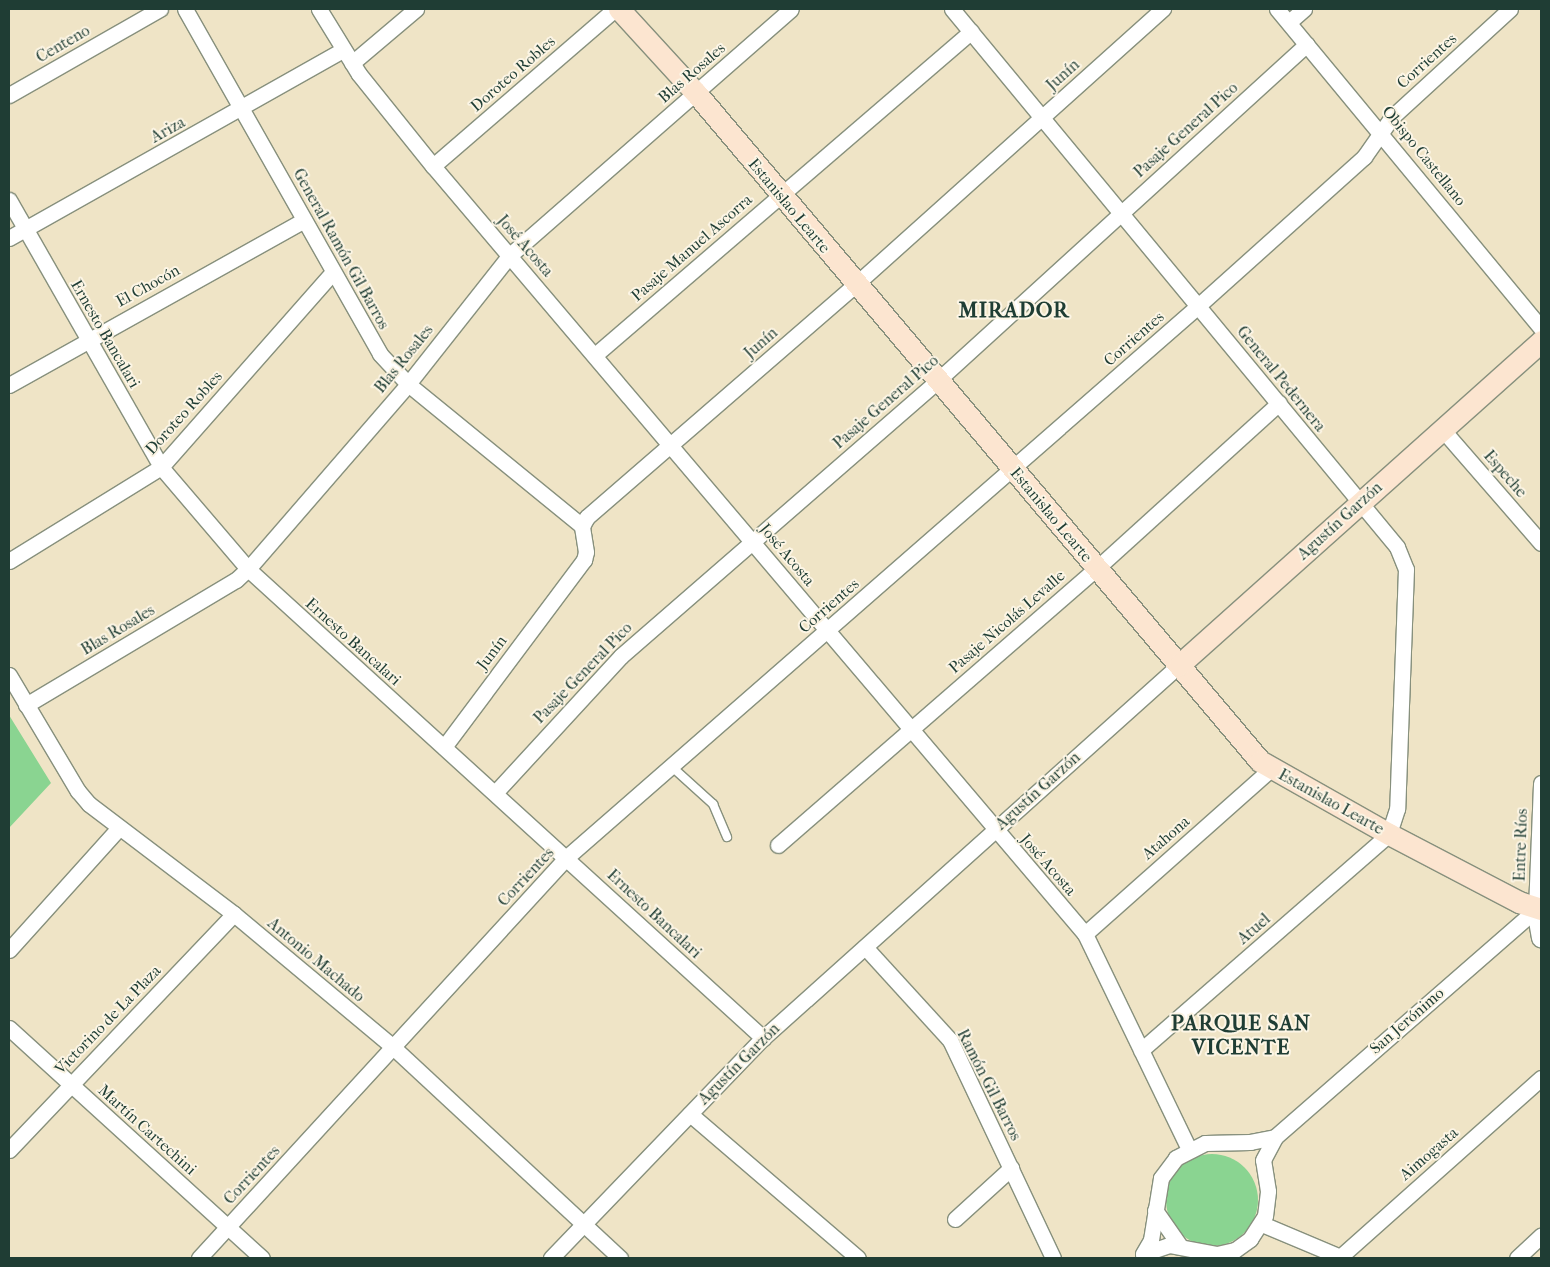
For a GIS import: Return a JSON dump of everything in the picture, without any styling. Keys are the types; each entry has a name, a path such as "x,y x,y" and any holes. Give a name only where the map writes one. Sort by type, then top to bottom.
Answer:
{"main road":[{"name":"Estanislao Learte","path":"620,9 696,93 780,196 1096,569 1271,770 1389,834 1539,909"},
{"name":"Agustín Garzón","path":"1178,665 1541,341"}],"street":[{"name":"Centeno","path":"9,95 160,9"},
{"name":"General Ramón Gil Barros","path":"184,9 380,354 408,384 582,526"},
{"name":"José Acosta","path":"319,9 352,63 433,166 671,444 994,830 1085,934 1189,1149"},
{"path":"352,63 416,9"},
{"name":"Doroteo Robles","path":"433,166 615,9"},
{"name":"Blas Rosales","path":"26,705 236,580 248,569 408,384 510,255 791,9"},
{"name":"General Pedernera","path":"952,9 1199,305 1397,547 1406,569 1397,810 1389,834"},
{"name":"Junín","path":"444,747 584,560 586,552 582,526 594,509 855,285 1163,9"},
{"name":"Obispo Castellano","path":"1277,9 1382,132 1541,328"},
{"path":"1289,22 1304,9"},
{"name":"Corrientes","path":"199,1258 567,857 1199,305 1364,156 1392,116 1510,9"},
{"name":"Pasaje Manuel Ascorra","path":"595,355 971,32"},
{"name":"Pasaje General Pico","path":"495,793 621,656 937,381 1307,44"},
{"name":"Ariza","path":"9,238 343,50"},
{"name":"Ernesto Bancalari","path":"9,200 161,467 248,569 567,857 762,1038"},
{"name":"El Chocón","path":"9,385 88,339 304,220"},
{"name":"Doroteo Robles","path":"9,561 161,467 333,272"},
{"name":"Pasaje Nicolás Levalle","path":"778,845 910,728 1096,569 1279,403"},
{"name":"Espeche","path":"1442,429 1541,543"},
{"name":"Agustín Garzón","path":"551,1258 762,1038 1178,665"},
{"name":"Antonio Machado","path":"9,675 78,791 119,828 234,914 393,1048 620,1258"},
{"name":"Atahona","path":"1085,934 1271,770"},
{"name":"Entre Ríos","path":"1539,909 1541,783"},
{"path":"9,950 119,828"},
{"name":"Atuel","path":"1141,1050 1389,834"},
{"path":"1539,909 1541,938"},
{"name":"San Jerónimo","path":"1275,1137 1539,909"},
{"name":"Victorino de La Plaza","path":"9,1150 234,914"},
{"name":"Ramón Gil Barros","path":"865,946 950,1040 1054,1258"},
{"name":"Martín Cartechini","path":"9,1028 262,1258"},
{"name":"Aimogasta","path":"1342,1257 1541,1078"},
{"path":"690,1114 858,1258"},
{"path":"1140,1256 1151,1240 1159,1186 1165,1170 1189,1149 1225,1141 1250,1142 1275,1137"},
{"path":"1140,1256 1157,1247 1180,1246 1207,1254 1226,1253 1243,1245 1262,1224 1267,1208 1263,1160 1275,1137"},
{"path":"1225,1141 1253,1158 1265,1182"},
{"path":"955,1219 1011,1168"},
{"path":"1156,1210 1180,1246"},
{"path":"1262,1224 1342,1257"},
{"path":"1517,1258 1541,1236"}],"lane":[{"path":"671,766 713,804 727,837"}],"green space":[{"path":"9,715 51,783 9,828"},
{"path":"1212,1154 1229,1158 1244,1168 1254,1183 1258,1200 1254,1217 1244,1232 1229,1242 1212,1246 1195,1242 1180,1232 1170,1217 1166,1200 1170,1183 1180,1168 1195,1158"}],"district":[{"name":"MIRADOR","path":"1014,310"},
{"name":"PARQUE SAN VICENTE","path":"1241,1035"}]}
